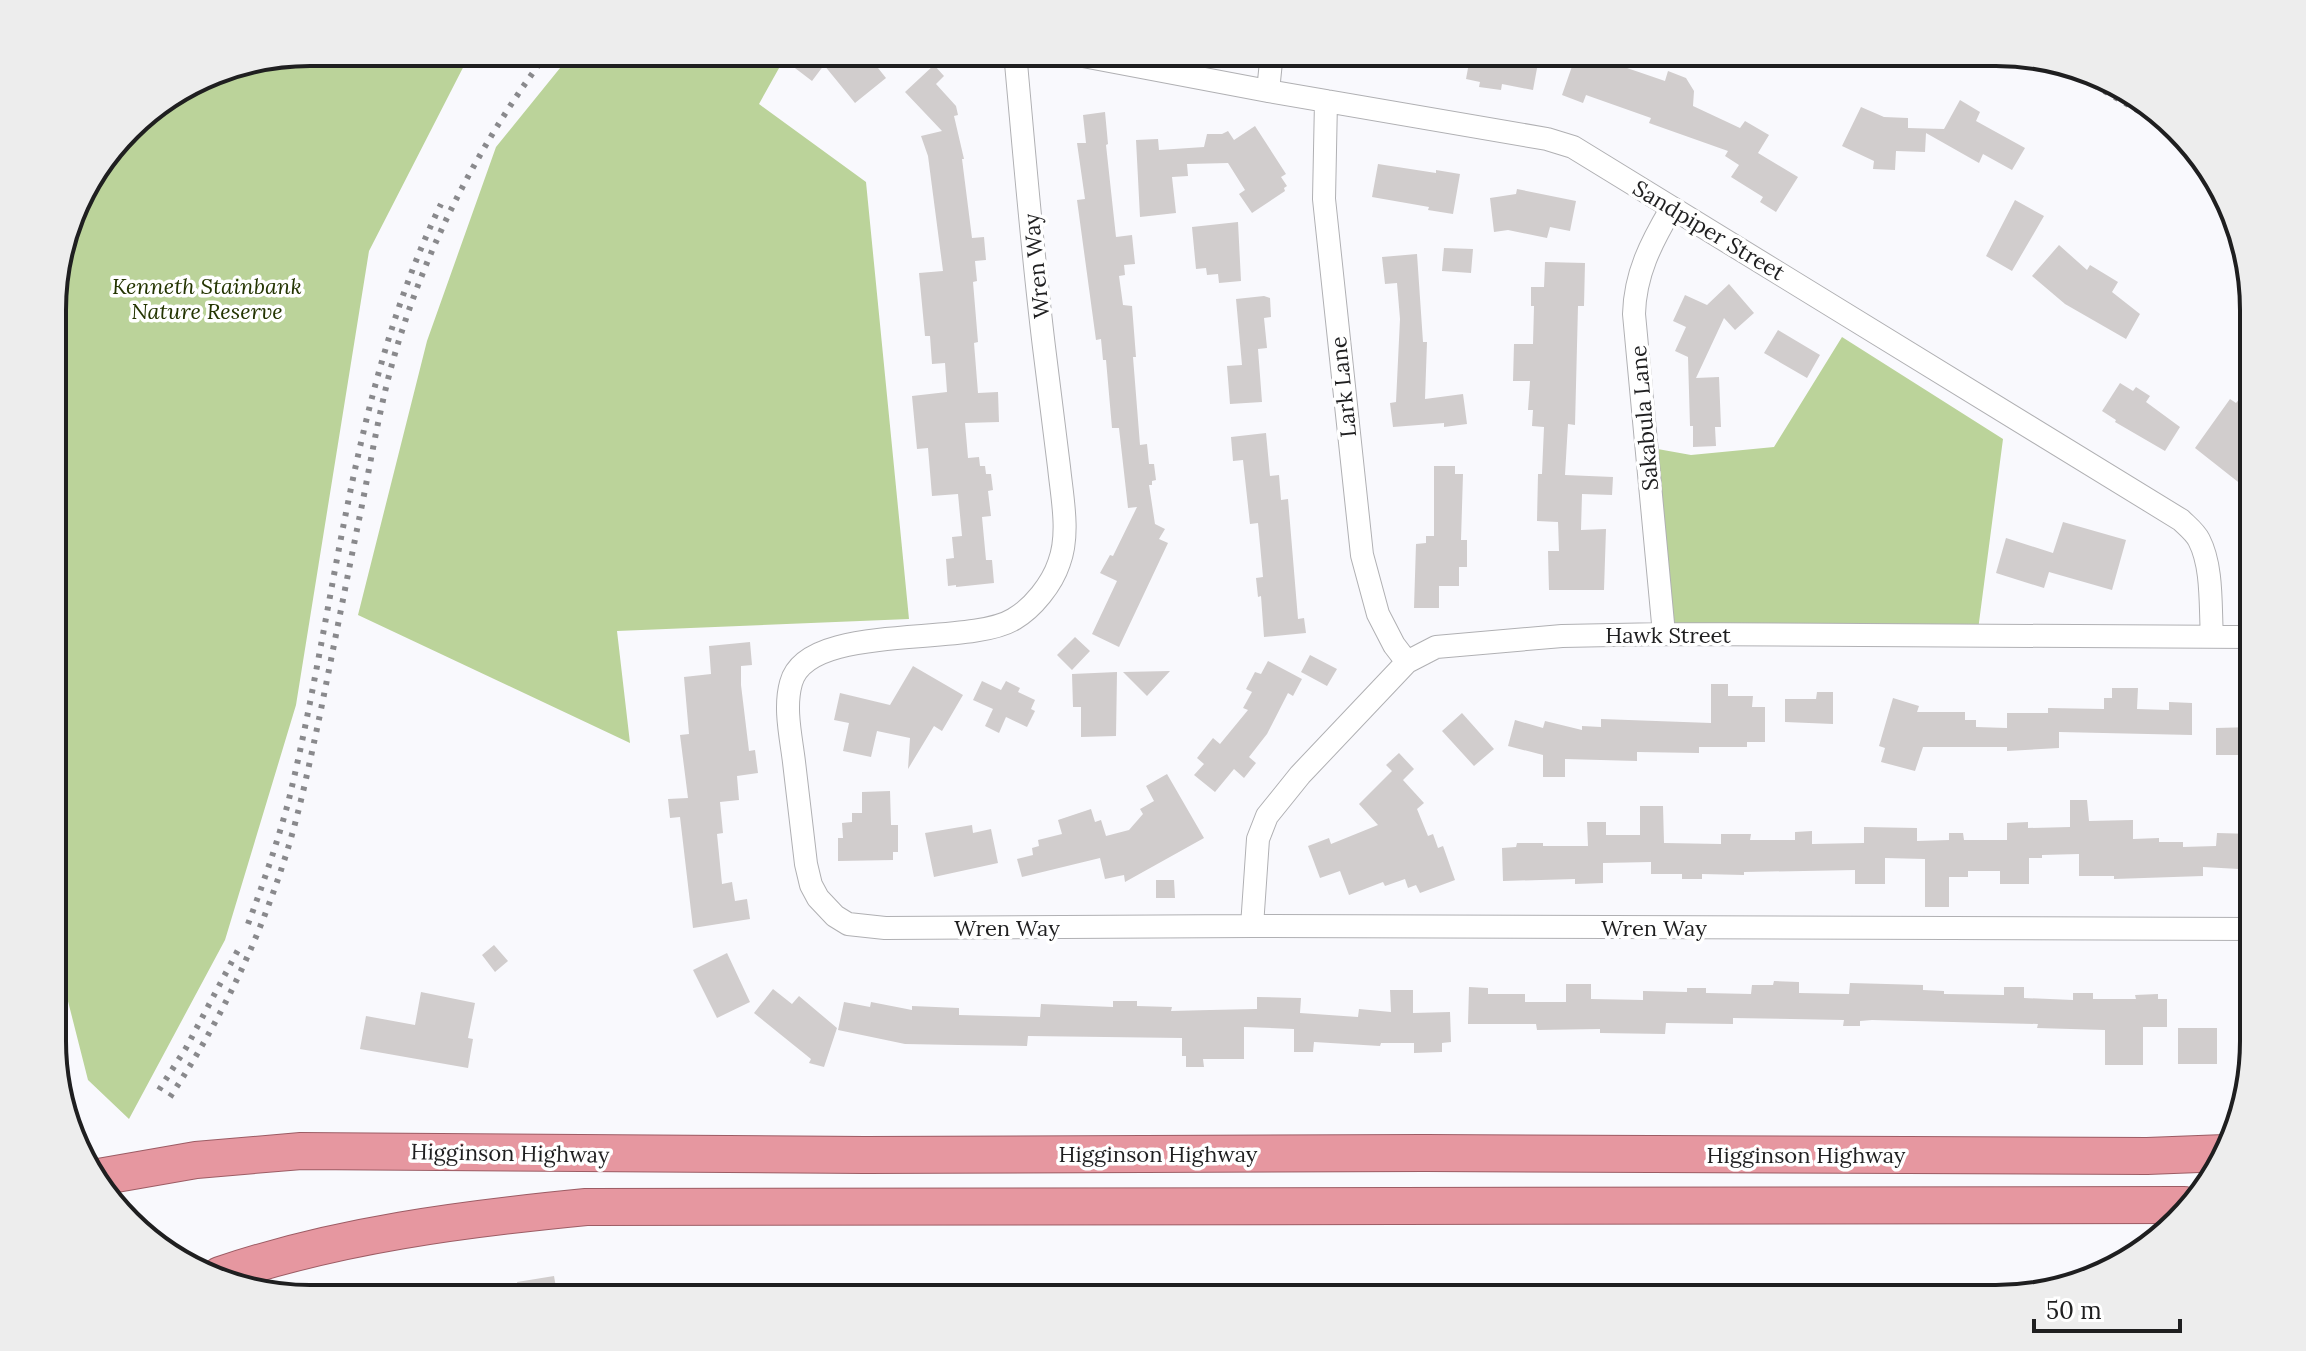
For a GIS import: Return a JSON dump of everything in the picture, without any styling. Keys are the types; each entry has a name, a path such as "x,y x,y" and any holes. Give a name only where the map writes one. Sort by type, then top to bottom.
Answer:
{"highway":[{"name":"Higginson Highway","path":"106,1176 196,1160 301,1151 836,1155 1425,1153 2147,1156 2212,1154"},
{"path":"233,1272 351,1241 464,1219 586,1207 2176,1205"},
{"path":"263,1280 351,1241"}],"street":[{"name":"Wren Way","path":"1016,66 1043,342 1063,505 1063,548 1059,566 1046,588 1014,619 994,628 873,640 827,650 811,657 797,669 791,682 789,723 806,864 811,885 829,912 842,922 857,927 998,929 1252,926 2239,929"},
{"name":"Sandpiper Street","path":"1136,66 1567,144 2181,520 2195,534 2202,548 2208,577 2212,637"},
{"path":"1268,91 1271,66"},
{"name":"Lark Lane","path":"1326,101 1324,199 1362,555 1378,614 1407,662"},
{"name":"Sakabula Lane","path":"1664,634 1634,314 1638,278 1654,238 1671,209"},
{"name":"Hawk Street","path":"1252,926 1258,839 1267,816 1300,775 1407,662 1426,651 1448,644 1562,636 1664,634 2239,637"}],"green space":[{"name":"Kenneth Stainbank Nature Reserve","path":"464,66 369,251 296,705 225,940 129,1119 88,1080 66,993 66,310 68,278 79,231 107,174 127,149 174,107 202,91 247,74 278,68"},
{"path":"562,66 780,66 759,104 866,182 909,619 617,631 630,743 358,615 427,341 496,147"},
{"path":"1842,337 2003,439 1978,630 1667,629 1652,448 1691,455 1774,447"}],"building":[{"path":"792,66 823,66 812,81"},
{"path":"825,66 881,66 878,68 886,78 855,103"},
{"path":"933,66 944,76 936,84 956,106 958,115 954,116 964,159 972,238 984,237 986,260 975,261 977,281 973,282 978,393 998,392 999,422 965,423 968,458 979,457 980,466 985,466 986,474 991,474 993,490 988,491 991,516 982,517 986,560 992,560 994,583 948,586 946,559 954,558 952,537 962,536 958,494 932,496 928,448 917,449 912,396 947,392 945,363 932,364 930,336 925,336 919,273 943,271 928,156 921,136 942,131 905,92"},
{"path":"1468,66 1537,66 1533,90 1502,84 1501,90 1479,87 1480,82 1466,79"},
{"path":"1572,66 1628,66 1665,81 1668,71 1686,78 1694,91 1693,106 1740,128 1745,121 1769,135 1758,153 1798,177 1776,212 1760,202 1763,197 1731,177 1739,165 1725,156 1728,151 1649,123 1651,118 1586,95 1583,103 1562,95"},
{"path":"1960,100 1980,112 1976,121 2025,148 2012,170 1983,154 1979,163 1926,133 1925,152 1896,151 1895,170 1873,169 1874,161 1842,146 1861,107 1884,117 1908,118 1908,128 1944,129"},
{"path":"1105,112 1116,237 1132,235 1135,264 1124,265 1125,275 1119,276 1123,305 1132,306 1140,445 1147,444 1149,464 1154,464 1156,480 1149,485 1155,524 1165,529 1159,539 1168,543 1119,647 1092,634 1117,581 1100,573 1110,555 1113,556 1137,507 1128,508 1119,428 1112,428 1106,360 1103,360 1101,339 1096,340 1077,200 1085,199 1077,143 1086,143 1083,115"},
{"path":"1255,126 1286,174 1281,177 1287,186 1285,191 1252,213 1239,194 1245,190 1228,163 1187,164 1188,176 1172,177 1176,213 1140,217 1136,140 1158,139 1159,150 1204,147 1207,134 1228,131 1234,140"},
{"path":"1378,164 1460,174 1453,214 1372,197"},
{"path":"1517,189 1576,201 1570,231 1550,227 1547,238 1508,230 1494,232 1490,198 1516,194"},
{"path":"2015,200 2044,216 2012,271 1986,256"},
{"path":"1238,222 1241,281 1219,283 1218,274 1207,275 1206,268 1196,269 1192,227"},
{"path":"2059,245 2087,270 2090,265 2118,282 2112,292 2140,314 2126,339 2065,304 2032,276"},
{"path":"1444,248 1473,249 1471,273 1442,271"},
{"path":"1417,254 1423,342 1427,342 1425,399 1463,394 1467,424 1393,427 1390,403 1396,402 1400,319 1397,283 1385,284 1382,257"},
{"path":"1545,262 1585,263 1584,306 1578,306 1575,425 1568,424 1565,475 1613,477 1612,495 1582,494 1581,530 1606,529 1604,590 1549,590 1548,551 1559,551 1558,522 1537,521 1538,474 1542,474 1544,427 1532,426 1533,410 1528,410 1530,381 1513,381 1514,344 1533,344 1531,287 1544,287"},
{"path":"1729,284 1754,313 1735,330 1724,318 1696,378 1719,377 1721,427 1715,427 1716,446 1693,447 1688,357 1675,351 1686,327 1673,321 1685,295 1707,305"},
{"path":"1270,298 1271,317 1264,318 1267,348 1258,349 1262,402 1230,404 1227,366 1242,365 1236,299"},
{"path":"1778,330 1820,355 1807,378 1764,353"},
{"path":"2120,383 2133,391 2136,387 2150,396 2146,402 2180,427 2165,451 2102,411"},
{"path":"2230,399 2236,403 2239,400 2239,483 2195,448"},
{"path":"1266,433 1270,476 1279,475 1281,500 1288,499 1298,619 1304,618 1306,633 1264,637 1261,596 1258,597 1256,578 1263,577 1258,523 1250,524 1243,460 1233,461 1231,437"},
{"path":"1434,466 1455,466 1455,474 1463,474 1461,540 1467,540 1467,567 1459,567 1459,586 1439,586 1439,608 1414,608 1416,544 1426,543 1426,536 1434,536"},
{"path":"2063,522 2126,540 2112,590 2049,572 2044,588 1996,573 2006,538 2053,553"},
{"path":"1075,637 1090,651 1072,670 1057,655"},
{"path":"750,642 752,665 741,666 741,685 749,751 755,750 758,773 737,776 739,800 720,802 723,833 717,834 722,884 732,882 735,901 747,899 750,919 693,928 680,817 670,818 668,799 688,798 680,735 689,734 684,677 711,674 709,646"},
{"path":"1310,655 1337,669 1327,686 1301,672"},
{"path":"1268,661 1302,679 1293,696 1288,693 1267,734 1249,757 1256,763 1244,778 1234,769 1215,792 1194,775 1204,764 1197,758 1213,738 1220,744 1248,710 1243,708 1252,692 1246,689 1255,672 1261,674"},
{"path":"913,666 963,695 942,731 934,726 908,769 910,738 877,731 871,757 843,751 849,723 834,720 840,693 890,705"},
{"path":"1170,671 1147,696 1123,672"},
{"path":"1117,672 1116,736 1081,737 1081,707 1073,707 1072,674"},
{"path":"982,681 1001,690 1006,681 1020,688 1018,692 1035,700 1031,709 1035,711 1027,727 1006,717 999,733 985,726 993,709 973,700"},
{"path":"1711,684 1728,684 1728,696 1753,696 1752,707 1765,707 1765,742 1747,742 1747,747 1699,747 1699,753 1637,752 1637,761 1565,759 1565,777 1543,777 1543,755 1508,746 1515,720 1543,728 1545,721 1582,730 1582,726 1601,727 1601,719 1711,723"},
{"path":"2112,688 2138,688 2137,709 2169,710 2169,702 2192,703 2192,735 2059,732 2059,748 2007,751 2007,747 1923,747 1915,771 1881,762 1885,748 1879,746 1893,698 1919,706 1917,712 1965,712 1965,720 1976,720 1976,727 2007,728 2007,713 2048,713 2048,708 2104,709 2104,698 2112,698"},
{"path":"1817,692 1833,692 1833,724 1785,722 1785,699 1816,699"},
{"path":"1462,713 1494,749 1474,766 1442,731"},
{"path":"2239,727 2239,755 2216,755 2216,728"},
{"path":"1399,753 1414,769 1403,780 1424,803 1417,809 1428,836 1433,834 1438,848 1443,846 1455,880 1420,893 1416,885 1408,888 1405,879 1385,886 1383,882 1349,895 1340,871 1320,878 1308,846 1329,838 1331,844 1378,825 1359,804 1392,771 1386,765"},
{"path":"1167,774 1204,838 1125,882 1124,875 1105,879 1100,858 1022,877 1017,859 1033,855 1032,848 1039,846 1038,840 1062,834 1058,820 1091,809 1095,822 1101,820 1106,836 1129,830 1143,814 1140,809 1154,801 1146,786"},
{"path":"890,791 891,825 898,825 898,852 893,852 893,860 838,861 838,838 843,838 842,823 852,822 852,813 862,813 862,792"},
{"path":"2070,800 2087,800 2089,821 2133,820 2133,839 2159,838 2159,842 2183,842 2183,847 2216,846 2217,833 2239,834 2239,869 2203,867 2203,876 2114,879 2114,876 2079,876 2079,854 2042,855 2042,858 2029,858 2029,884 2000,884 2000,871 1968,871 1968,877 1949,877 1949,907 1925,907 1925,859 1885,858 1885,884 1855,884 1855,870 1702,874 1702,879 1682,879 1682,874 1651,874 1651,862 1603,863 1603,883 1575,884 1575,879 1503,881 1502,848 1516,847 1517,843 1588,846 1587,822 1606,822 1606,835 1640,835 1640,806 1663,806 1664,843 1721,844 1721,834 1751,834 1750,840 1795,840 1795,832 1812,831 1812,844 1864,843 1864,827 1917,828 1917,841 1949,840 1949,833 1963,833 1964,840 2007,840 2007,823 2028,822 2028,828 2070,827"},
{"path":"972,825 973,833 991,829 998,863 934,877 925,833"},
{"path":"1156,880 1174,880 1175,898 1156,898"},
{"path":"494,945 508,961 495,972 482,955"},
{"path":"727,953 750,1002 717,1018 693,970"},
{"path":"1774,981 1799,982 1799,993 1849,994 1850,983 1923,985 1923,990 1944,991 1944,994 2004,995 2004,987 2024,987 2024,998 2073,1000 2073,993 2093,993 2093,999 2136,999 2135,995 2158,994 2158,999 2167,999 2167,1027 2143,1027 2143,1065 2105,1065 2105,1030 2037,1028 2038,1024 1872,1020 1860,1021 1860,1026 1843,1026 1844,1020 1733,1018 1733,1024 1666,1023 1665,1034 1600,1033 1600,1029 1537,1030 1536,1024 1468,1024 1469,987 1488,988 1488,994 1525,994 1525,1002 1566,1002 1566,984 1591,984 1591,999 1643,1000 1643,991 1687,992 1687,988 1706,988 1706,993 1751,994 1752,985 1773,985"},
{"path":"773,989 792,1004 799,996 837,1028 824,1067 809,1063 811,1059 754,1013"},
{"path":"1390,990 1413,990 1413,1013 1450,1012 1451,1042 1442,1043 1442,1052 1414,1053 1414,1043 1381,1043 1380,1046 1314,1042 1313,1052 1294,1052 1294,1029 1244,1027 1244,1059 1203,1059 1204,1067 1186,1067 1186,1056 1182,1056 1182,1038 1028,1036 1027,1046 905,1044 838,1030 844,1002 870,1007 871,1002 912,1010 912,1006 959,1008 959,1015 1040,1017 1041,1004 1113,1007 1113,1001 1137,1001 1137,1006 1172,1007 1171,1011 1257,1009 1257,997 1301,998 1300,1013 1358,1017 1359,1009 1391,1012"},
{"path":"421,992 475,1003 468,1038 473,1039 468,1068 360,1049 366,1016 415,1025"},
{"path":"2178,1028 2217,1028 2217,1064 2178,1064"},
{"path":"554,1276 556,1285 518,1285 517,1282"}],"railway":[{"path":"170,1097 234,985 261,925 288,847 318,724 380,412 407,316 457,197 499,123 538,66"},
{"path":"248,924 288,803 366,423 410,276 441,204"},
{"path":"159,1090 186,1048 238,950"}]}
